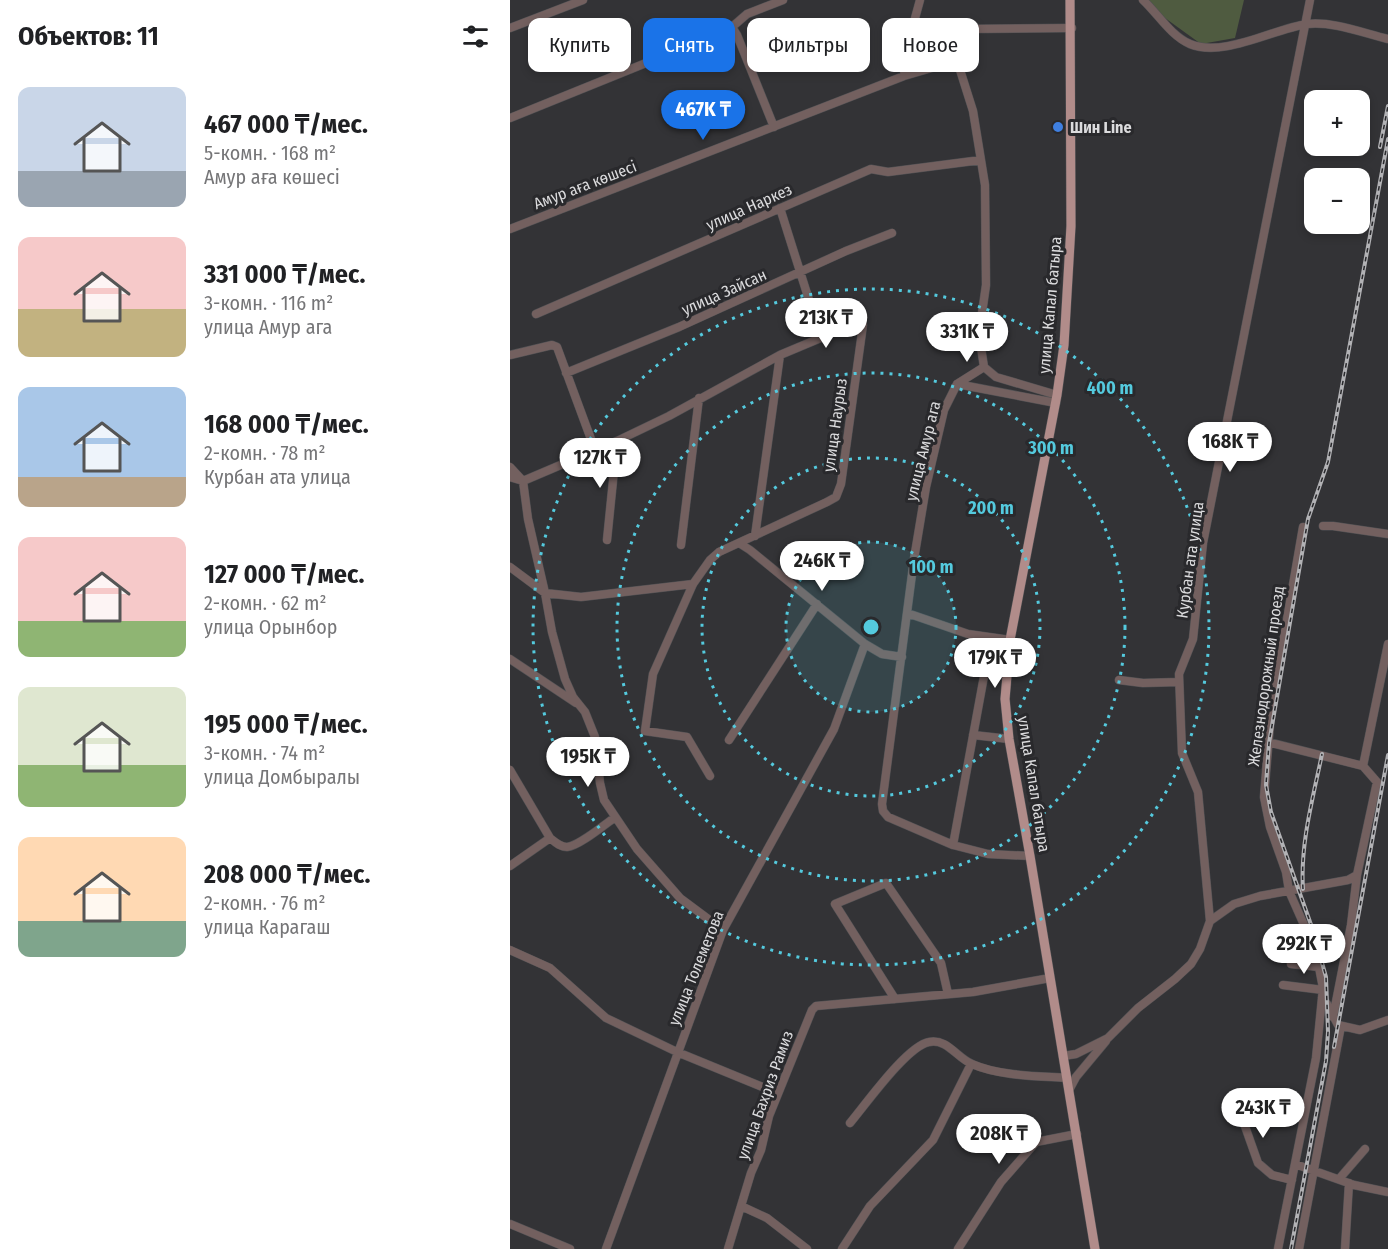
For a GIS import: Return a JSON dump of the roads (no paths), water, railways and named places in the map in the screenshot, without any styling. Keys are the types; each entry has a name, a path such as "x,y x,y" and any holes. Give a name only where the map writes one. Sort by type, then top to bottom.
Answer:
{"main road":[{"name":"улица Капал батыра","path":"1070,0 1072,28 1071,226 1064,345 1056,399 1010,640 1005,699 1009,739 1095,1249"}],"street":[{"path":"510,28 572,2 583,0"},
{"path":"735,24 747,14 783,0"},
{"path":"904,76 906,51 920,0"},
{"path":"1143,0 1173,32 1190,44 1204,47 1222,47 1305,25 1321,24 1388,39"},
{"name":"Курбан ата улица","path":"1210,921 1198,792 1182,753 1179,674 1193,639 1203,543 1310,0"},
{"path":"979,29 1072,28"},
{"path":"735,31 774,127"},
{"path":"510,118 643,65"},
{"name":"Амур аға көшесі","path":"510,229 918,72"},
{"path":"961,72 973,111 985,185 986,285 980,334 984,367 996,377 1056,399"},
{"name":"улица Наркез","path":"536,314 871,169 888,172 981,160"},
{"path":"510,477 523,481 617,441 669,416 780,355 821,338 780,208"},
{"name":"улица Зайсан","path":"566,373 679,327 892,233"},
{"name":"улица Наурыз","path":"710,776 687,737 647,733 644,728 653,674 693,584 710,560 719,552 836,497 841,484 862,321 821,338"},
{"path":"510,355 554,346 595,450"},
{"path":"754,536 780,355"},
{"name":"улица Амур ага","path":"953,845 888,817 883,811 882,804 926,487 944,410 957,384 984,367"},
{"path":"957,384 1056,399"},
{"path":"681,545 699,398"},
{"path":"607,540 617,441"},
{"path":"510,467 523,481 528,519 552,632 565,679 595,737 604,800 637,849 680,898 723,930"},
{"name":"Железнодорожный проезд","path":"1278,1249 1316,1058 1322,994 1316,952 1289,891 1286,872 1270,827 1264,797 1271,712 1302,526"},
{"path":"1323,526 1388,534"},
{"path":"739,543 865,644 882,654 902,657"},
{"path":"510,567 545,593 581,597 693,584"},
{"path":"729,740 817,604"},
{"path":"907,614 968,634 1010,640"},
{"path":"991,638 953,845 988,854 1030,856"},
{"name":"улица Толеметова","path":"606,1249 723,930 834,729 865,644"},
{"path":"1362,766 1388,644"},
{"path":"510,659 579,705"},
{"path":"1119,680 1143,683 1179,682"},
{"path":"973,735 1009,739"},
{"path":"1268,742 1362,766 1377,782 1357,875 1351,925 1333,1017"},
{"path":"510,770 550,838 559,845 567,847 576,843 614,818"},
{"path":"510,866 550,838"},
{"path":"1069,1089 1108,1038 1138,1008 1191,964 1200,949 1210,921 1234,904 1348,880 1357,875"},
{"path":"895,999 835,904 886,883 941,963 948,994"},
{"name":"улица Толеметова","path":"510,950 550,968 606,1018 677,1052 777,1093"},
{"path":"1291,964 1319,967"},
{"name":"улица Бахриз Рамиз","path":"728,1249 751,1173 761,1150 777,1093 812,1010 816,1006 973,992 1050,978"},
{"path":"1283,985 1322,994 1338,1026 1360,1030 1388,1020"},
{"path":"1299,1249 1341,1026"},
{"path":"1063,1056 1076,1054 1108,1038"},
{"path":"850,1123 912,1050 927,1042 943,1043 971,1064 1011,1074 1067,1078"},
{"path":"842,1249 870,1206 933,1140 971,1064"},
{"path":"1235,1098 1258,1163 1272,1175 1292,1180"},
{"path":"958,1249 1001,1182 1036,1142 1077,1134"},
{"path":"1339,1179 1365,1149"},
{"path":"1295,1164 1349,1183 1388,1192"},
{"path":"1346,1249 1349,1183"},
{"path":"741,1206 766,1218 807,1249"},
{"path":"510,1224 570,1249"}],"railway":[{"path":"1380,147 1388,106"},
{"path":"1315,936 1271,812 1266,785 1269,743 1308,519 1328,462 1388,139"},
{"path":"1303,889 1305,838 1322,754"},
{"path":"1334,1047 1388,755"},
{"path":"1291,1249 1326,1061 1328,1032 1326,977 1313,930"}],"place":[{"name":"Шин Line","path":"1058,127"}]}
